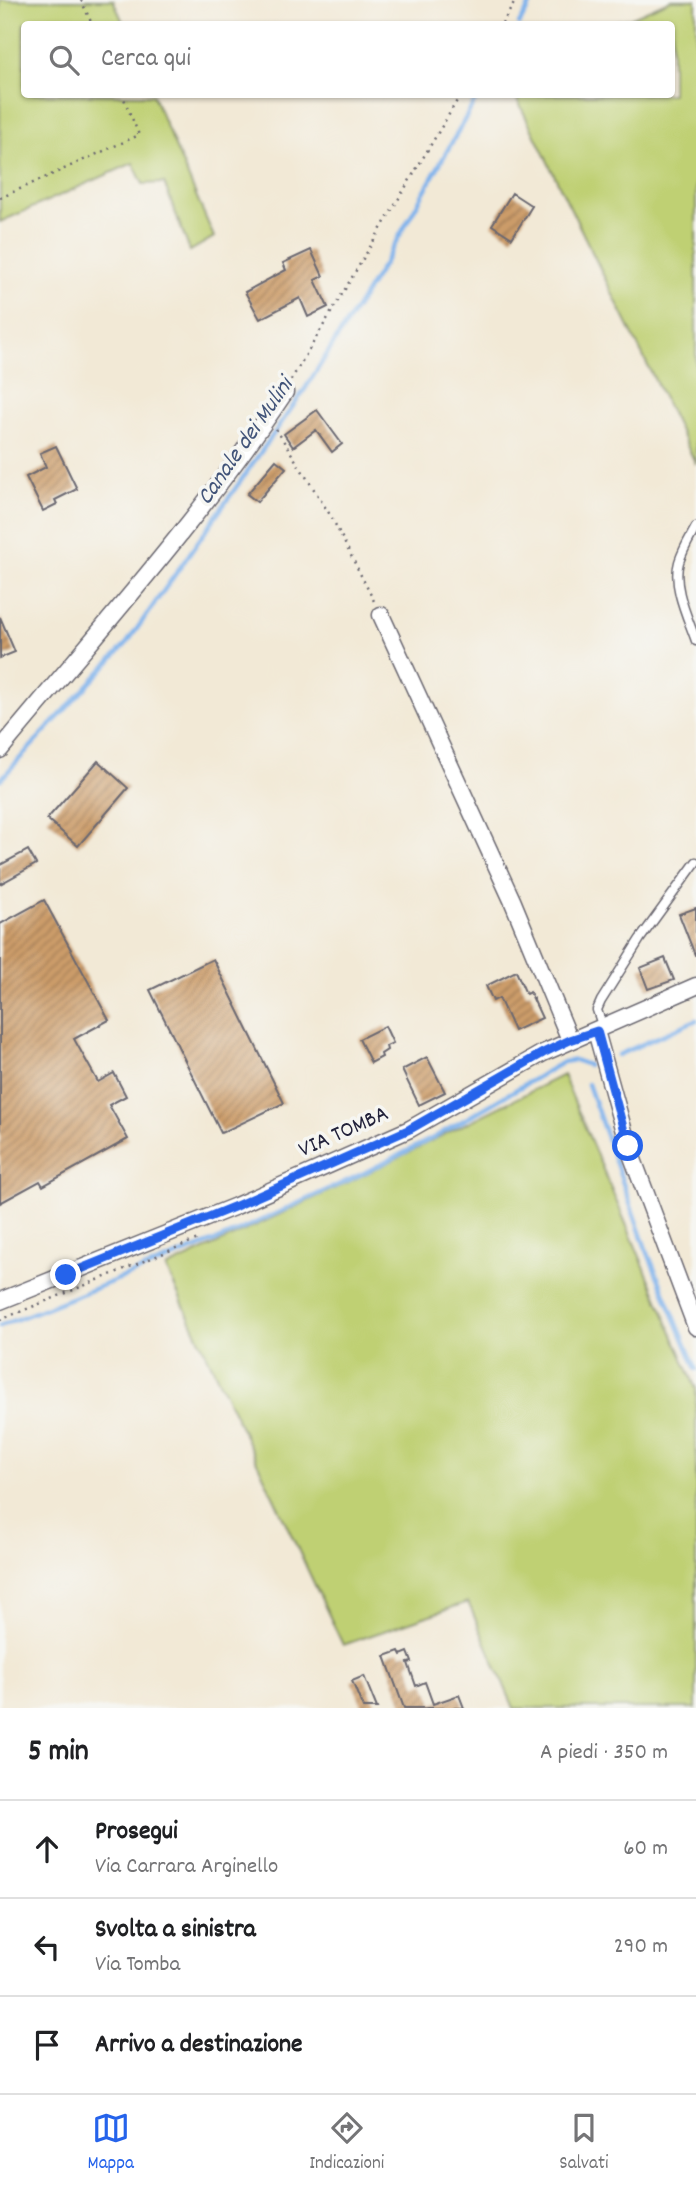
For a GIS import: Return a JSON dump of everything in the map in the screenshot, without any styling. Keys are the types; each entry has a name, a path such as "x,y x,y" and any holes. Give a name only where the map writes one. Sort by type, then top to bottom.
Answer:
{"street":[{"path":"0,750 148,574 285,391"},
{"path":"381,615 512,900 570,1040"},
{"name":"VIA TOMBA","path":"0,1301 236,1206 410,1129 570,1040 696,986"},
{"path":"600,1029 628,1146 696,1327"}],"lane":[{"path":"696,527 678,564 678,577 680,592 696,641"},
{"path":"600,1029 597,1010 601,1000 640,939 696,862"}],"path":[{"path":"81,0 91,21"},
{"path":"504,21 516,0"},
{"path":"0,198 139,135 124,98"},
{"path":"285,391 459,98"},
{"path":"274,427 332,518 381,615"}],"green space":[{"path":"0,0 113,0 123,21 21,21 21,98 154,98 214,237 190,251 164,183 143,184 133,163 0,222"},
{"path":"671,0 696,0 696,464 516,98 675,98 675,21 618,21"},
{"path":"563,1075 696,1389 696,1708 514,1708 468,1602 343,1645 166,1268 365,1174"}],"building":[{"path":"512,193 532,206 512,238 492,225"},
{"path":"311,250 323,276 315,280 328,307 308,317 300,298 260,319 245,292 286,270 283,263"},
{"path":"317,410 342,444 332,452 316,430 293,447 284,434"},
{"path":"56,446 77,489 55,500 57,504 43,511 26,477 46,467 40,453"},
{"path":"276,460 286,468 257,502 247,494"},
{"path":"0,617 15,652 0,658"},
{"path":"98,761 128,788 78,846 47,819"},
{"path":"28,850 36,864 0,884 0,865"},
{"path":"44,900 109,1020 74,1039 98,1082 114,1073 126,1096 109,1105 128,1139 43,1186 40,1181 0,1203 0,924"},
{"path":"696,908 696,955 695,955 679,914"},
{"path":"665,958 674,980 648,989 640,968"},
{"path":"213,959 284,1103 221,1133 150,990"},
{"path":"516,971 526,994 530,992 542,1018 514,1031 499,998 493,1001 486,986"},
{"path":"385,1026 393,1043 386,1046 387,1050 381,1054 382,1057 371,1063 359,1039"},
{"path":"427,1057 445,1092 419,1105 402,1070"},
{"path":"399,1651 401,1655 408,1652 412,1662 408,1663 416,1686 425,1682 433,1704 459,1695 464,1708 404,1708 385,1656"},
{"path":"364,1676 377,1708 363,1708 352,1681"}],"waterway":[{"name":"Canale dei Mulini","path":"521,21 533,0"},
{"name":"Canale dei Mulini","path":"0,780 127,643 305,389 382,267 477,98"},
{"path":"618,1055 696,1020"},
{"path":"0,1326 225,1237 364,1173 435,1137 563,1062 574,1060 588,1065"},
{"path":"588,1084 645,1246 696,1369"}],"route":[{"path":"66,1275 236,1206 410,1129 543,1053 597,1031 628,1146"}]}
